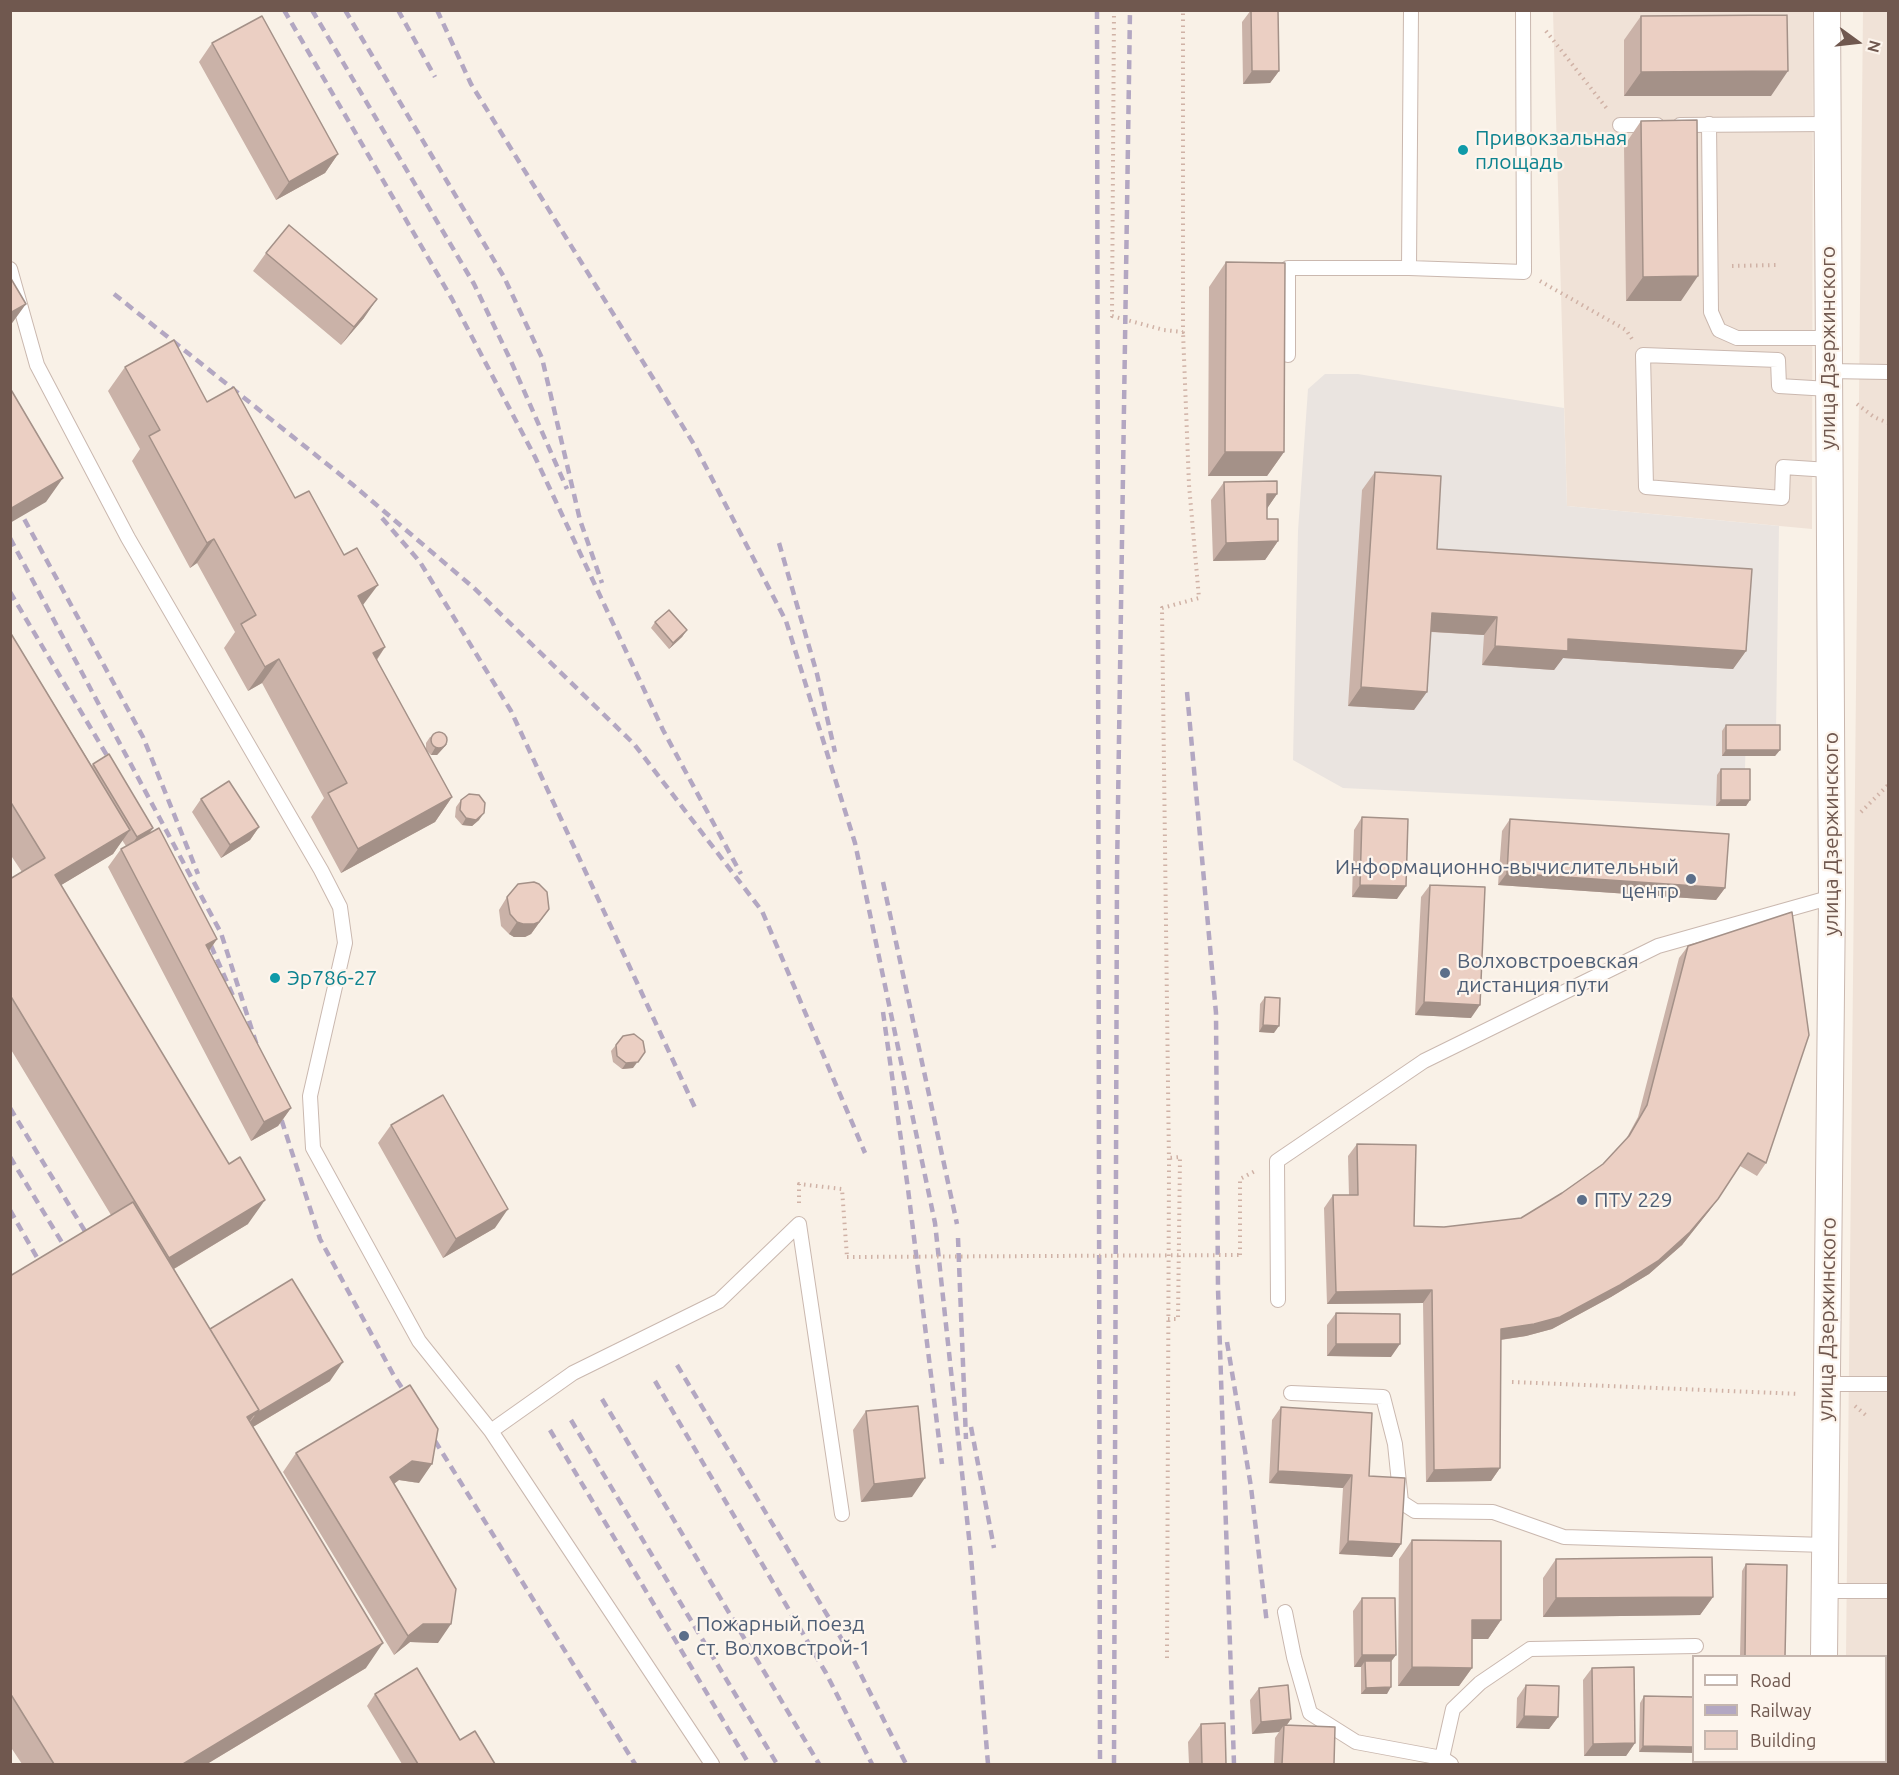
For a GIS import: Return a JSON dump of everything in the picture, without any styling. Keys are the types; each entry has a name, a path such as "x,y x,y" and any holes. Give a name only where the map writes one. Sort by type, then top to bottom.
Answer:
{"street":[{"name":"улица Дзержинского","path":"1824,1655 1832,897 1827,10"}],"lane":[{"path":"1409,268 1411,10"},
{"path":"1288,355 1288,268 1409,268 1524,272 1523,10"},
{"path":"1709,124 1711,312 1719,330 1737,338 1828,338"},
{"path":"1620,125 1828,124"},
{"path":"10,269 37,365 128,538 321,870 340,907 345,943 310,1096 313,1148 419,1341 491,1431 711,1764"},
{"path":"1829,470 1783,467 1782,498 1646,487 1643,355 1778,360 1779,386 1888,372"},
{"path":"1278,1300 1276,1161 1424,1061 1658,946 1832,897"},
{"path":"491,1431 573,1373 719,1301 799,1224"},
{"path":"799,1224 842,1515"},
{"path":"1827,1383 1888,1384"},
{"path":"1291,1394 1383,1397 1395,1444 1401,1502 1415,1511 1493,1512 1564,1537 1826,1545"},
{"path":"1825,1591 1888,1591"},
{"path":"1285,1612 1294,1657 1310,1713 1356,1742 1447,1761 1453,1709 1480,1683 1530,1649 1696,1646"}],"path":[{"path":"1114,10 1112,316 1164,330 1184,332"},
{"path":"1167,1658 1168,1158 1162,608 1199,598 1189,485 1184,332 1183,10"},
{"path":"1546,31 1620,125"},
{"path":"1710,266 1778,265"},
{"path":"1524,272 1626,330 1643,355"},
{"path":"1857,404 1874,417 1888,423"},
{"path":"1861,812 1888,785"},
{"path":"1168,1158 1180,1157 1178,1319 1168,1319"},
{"path":"799,1224 799,1184 842,1189 847,1257 1240,1255 1240,1179"},
{"path":"1512,1382 1802,1394"}],"shaded area":[{"path":"1888,10 1888,1764 1845,1764 1887,1763 1887,1655 1846,1655 1863,11"},
{"path":"1553,11 1813,11 1812,529 1567,506"},
{"path":"1325,374 1358,374 1564,408 1567,506 1779,526 1776,731 1746,733 1744,804 1716,806 1343,788 1293,760 1298,531 1308,389"}],"building":[{"path":"1251,10 1278,10 1279,71 1252,71"},
{"path":"1787,15 1788,71 1641,72 1641,16"},
{"path":"262,16 338,154 289,182 212,43"},
{"path":"1697,120 1698,276 1643,277 1641,121"},
{"path":"289,225 377,299 354,327 266,253"},
{"path":"1226,262 1285,263 1284,452 1225,452"},
{"path":"10,277 26,304 10,313"},
{"path":"174,340 207,402 234,387 295,498 309,491 344,555 357,548 378,585 358,596 385,647 373,653 452,797 358,849 328,793 347,783 279,659 265,667 241,624 256,615 214,539 207,543 149,436 160,430 125,367"},
{"path":"10,388 63,478 10,509"},
{"path":"1375,472 1441,476 1437,549 1752,569 1746,651 1568,639 1568,651 1495,646 1497,617 1432,613 1427,692 1361,687"},
{"path":"1277,481 1277,494 1267,494 1267,519 1278,519 1278,541 1226,543 1224,482"},
{"path":"669,610 687,630 673,643 655,622"},
{"path":"10,632 130,830 55,875 229,1164 240,1157 265,1200 169,1258 10,995 10,879 45,858 10,801"},
{"path":"1726,725 1780,725 1780,750 1726,750"},
{"path":"436,732 442,732 447,740 445,746 436,748 431,743 431,737"},
{"path":"109,754 153,828 137,837 93,764"},
{"path":"1721,769 1750,769 1750,800 1721,800"},
{"path":"229,781 259,827 230,845 201,799"},
{"path":"469,794 479,795 485,803 484,813 476,820 466,818 460,810 461,800"},
{"path":"1362,817 1408,819 1406,886 1360,885"},
{"path":"1510,819 1729,834 1725,888 1507,873"},
{"path":"159,828 217,939 206,945 291,1108 264,1122 121,849"},
{"path":"534,882 547,892 549,909 539,922 523,924 517,922 510,914 507,897 518,884"},
{"path":"1430,885 1485,887 1480,1005 1424,1002"},
{"path":"1792,912 1809,1035 1766,1163 1748,1153 1718,1199 1690,1232 1658,1261 1620,1285 1560,1317 1501,1329 1500,1468 1434,1470 1432,1290 1336,1292 1333,1195 1358,1195 1357,1144 1416,1145 1414,1226 1444,1227 1521,1218 1603,1164 1629,1136 1647,1105 1688,946"},
{"path":"1265,997 1280,998 1279,1026 1263,1025"},
{"path":"634,1034 643,1041 645,1052 638,1062 626,1063 617,1056 616,1045 623,1036"},
{"path":"443,1095 508,1209 456,1239 391,1125"},
{"path":"133,1202 259,1410 247,1417 383,1643 183,1764 54,1764 10,1693 10,1276"},
{"path":"292,1279 343,1362 254,1415 259,1410 210,1329"},
{"path":"1336,1313 1400,1314 1400,1344 1336,1344"},
{"path":"410,1385 438,1429 432,1464 412,1461 390,1477 456,1589 451,1624 423,1624 408,1636 296,1453"},
{"path":"918,1406 925,1478 874,1484 866,1411"},
{"path":"1281,1407 1372,1413 1369,1476 1405,1478 1401,1544 1348,1541 1352,1475 1278,1471"},
{"path":"1412,1540 1501,1541 1501,1620 1472,1620 1472,1668 1412,1667"},
{"path":"1712,1557 1713,1597 1556,1598 1556,1559"},
{"path":"1746,1564 1787,1565 1785,1655 1745,1655"},
{"path":"1362,1598 1395,1598 1396,1655 1362,1655"},
{"path":"1365,1661 1391,1661 1391,1687 1366,1688"},
{"path":"1634,1667 1635,1743 1593,1744 1592,1668"},
{"path":"417,1668 460,1740 475,1731 495,1764 418,1764 375,1694"},
{"path":"1288,1685 1291,1719 1261,1722 1259,1688"},
{"path":"1526,1685 1559,1686 1558,1717 1524,1716"},
{"path":"1644,1696 1692,1697 1692,1747 1643,1746"},
{"path":"1225,1723 1226,1764 1202,1764 1201,1724"},
{"path":"1284,1725 1335,1727 1334,1764 1282,1764"},
{"path":"1752,1763 1783,1763 1783,1764"}],"railway":[{"path":"284,10 452,299 535,457 663,730 741,874"},
{"path":"312,10 474,284 567,489"},
{"path":"345,10 504,277 542,358 580,520 602,583"},
{"path":"398,10 435,77"},
{"path":"437,10 471,84 695,446 786,621 855,843 935,1223 971,1556 988,1764"},
{"path":"1097,10 1100,1764"},
{"path":"1114,1764 1117,872 1130,10"},
{"path":"114,294 352,484 474,588 634,744 762,911 865,1153"},
{"path":"10,493 143,737 198,874"},
{"path":"382,518 420,562 511,711 696,1110"},
{"path":"10,538 221,933 259,1052"},
{"path":"779,543 817,674 835,752"},
{"path":"10,592 115,769"},
{"path":"1187,692 1216,1013 1218,1289 1234,1764"},
{"path":"883,882 957,1224"},
{"path":"205,932 234,998"},
{"path":"883,1012 908,1189 942,1464"},
{"path":"277,1106 320,1239 393,1374 411,1402"},
{"path":"10,1108 91,1241"},
{"path":"10,1157 69,1254"},
{"path":"10,1210 44,1270"},
{"path":"958,1238 966,1439"},
{"path":"1227,1342 1251,1487 1267,1624"},
{"path":"677,1365 850,1653 906,1764"},
{"path":"655,1381 826,1673 872,1764"},
{"path":"602,1399 819,1764"},
{"path":"571,1420 777,1764"},
{"path":"971,1427 994,1548"},
{"path":"427,1428 635,1764"},
{"path":"550,1430 749,1764"}],"place":[{"name":"Привокзальная площадь","path":"1463,150"},
{"name":"Информационно-вычислительный центр","path":"1691,879"},
{"name":"Волховстроевская дистанция пути","path":"1445,973"},
{"name":"Эр786-27","path":"275,978"},
{"name":"ПТУ 229","path":"1582,1200"},
{"name":"Пожарный поезд ст. Волховстрой-1","path":"684,1636"}]}
